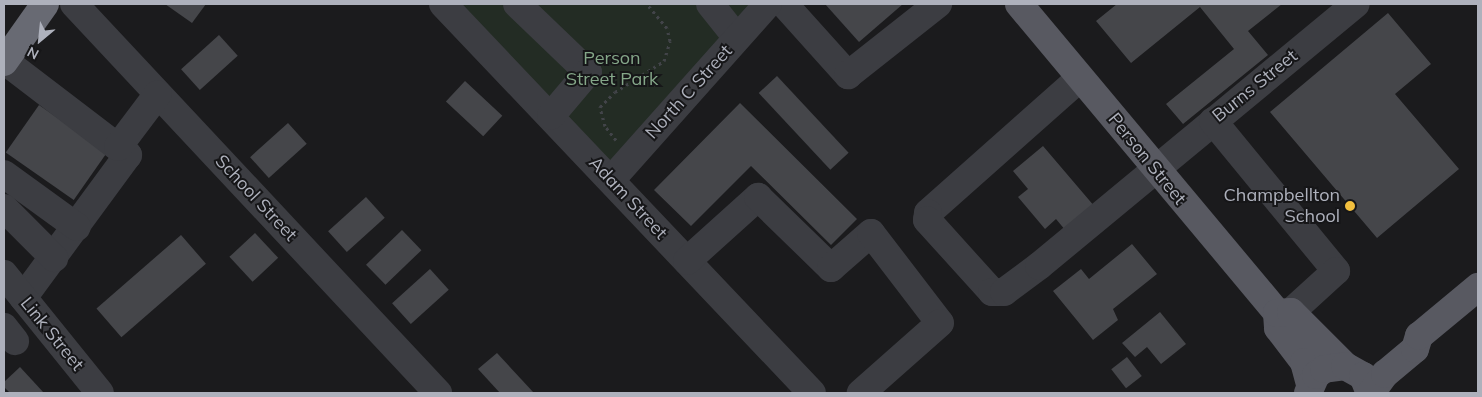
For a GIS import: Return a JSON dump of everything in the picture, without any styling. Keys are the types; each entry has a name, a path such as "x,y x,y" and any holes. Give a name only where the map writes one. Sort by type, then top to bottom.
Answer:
{"highway":[{"path":"4,62 45,4"}],"main road":[{"name":"Person Street","path":"1019,4 1154,169 1284,312 1348,367 1363,376 1371,393"},
{"path":"1371,393 1385,374 1414,349 1419,336 1478,287"},
{"name":"Person Street","path":"1284,312 1278,328 1304,362 1309,389"},
{"path":"1309,389 1324,369 1348,367 1384,356 1407,336 1419,336"}],"street":[{"name":"School Street","path":"74,4 438,393"},
{"name":"Adam Street","path":"443,4 812,393"},
{"path":"517,4 588,72 551,116"},
{"path":"710,4 738,38"},
{"name":"North C Street","path":"611,180 768,4"},
{"path":"784,4 848,75 938,4"},
{"name":"Burns Street","path":"1080,78 964,178 928,212 927,220 992,292 1004,292 1356,4"},
{"path":"4,62 128,155 54,258 11,287"},
{"path":"118,148 158,94"},
{"path":"1213,121 1336,271 1284,312"},
{"path":"4,174 78,227"},
{"path":"687,261 758,197 832,268 871,233 940,323 861,393"},
{"path":"4,208 54,258"},
{"name":"Link Street","path":"11,287 100,393"}],"path":[{"path":"630,158 605,126 600,108 615,92 664,61 670,41 667,28 647,4"}],"green space":[{"name":"Person Street Park","path":"454,4 758,4 615,167"}],"building":[{"path":"165,4 206,4 192,23"},
{"path":"825,4 903,4 859,42"},
{"path":"1117,4 1282,4 1248,31 1268,55 1183,124 1166,104 1234,49 1200,7 1131,63 1096,21"},
{"path":"1388,13 1431,64 1395,94 1459,169 1377,238 1270,112"},
{"path":"219,35 238,56 200,90 181,69"},
{"path":"777,76 849,153 830,170 759,93"},
{"path":"465,81 502,116 483,136 446,101"},
{"path":"740,103 857,219 831,245 751,166 691,226 654,190"},
{"path":"39,105 107,153 74,200 6,153"},
{"path":"288,123 307,144 269,178 250,157"},
{"path":"1043,146 1095,207 1066,231 1056,219 1045,229 1018,197 1028,189 1013,171"},
{"path":"366,197 385,218 347,252 328,231"},
{"path":"402,230 421,250 385,285 366,265"},
{"path":"255,233 278,258 253,282 229,257"},
{"path":"181,235 206,264 121,337 96,308"},
{"path":"1132,244 1157,274 1113,309 1118,320 1093,340 1053,291 1081,269 1089,279"},
{"path":"430,269 449,290 411,324 392,303"},
{"path":"1160,312 1186,344 1161,364 1147,347 1135,357 1122,343"},
{"path":"497,353 534,393 500,393 478,369"},
{"path":"1127,357 1142,376 1126,388 1111,369"},
{"path":"20,367 44,393 10,393 4,387 4,382"}],"place":[{"name":"Champbellton School","path":"1350,206"}]}
